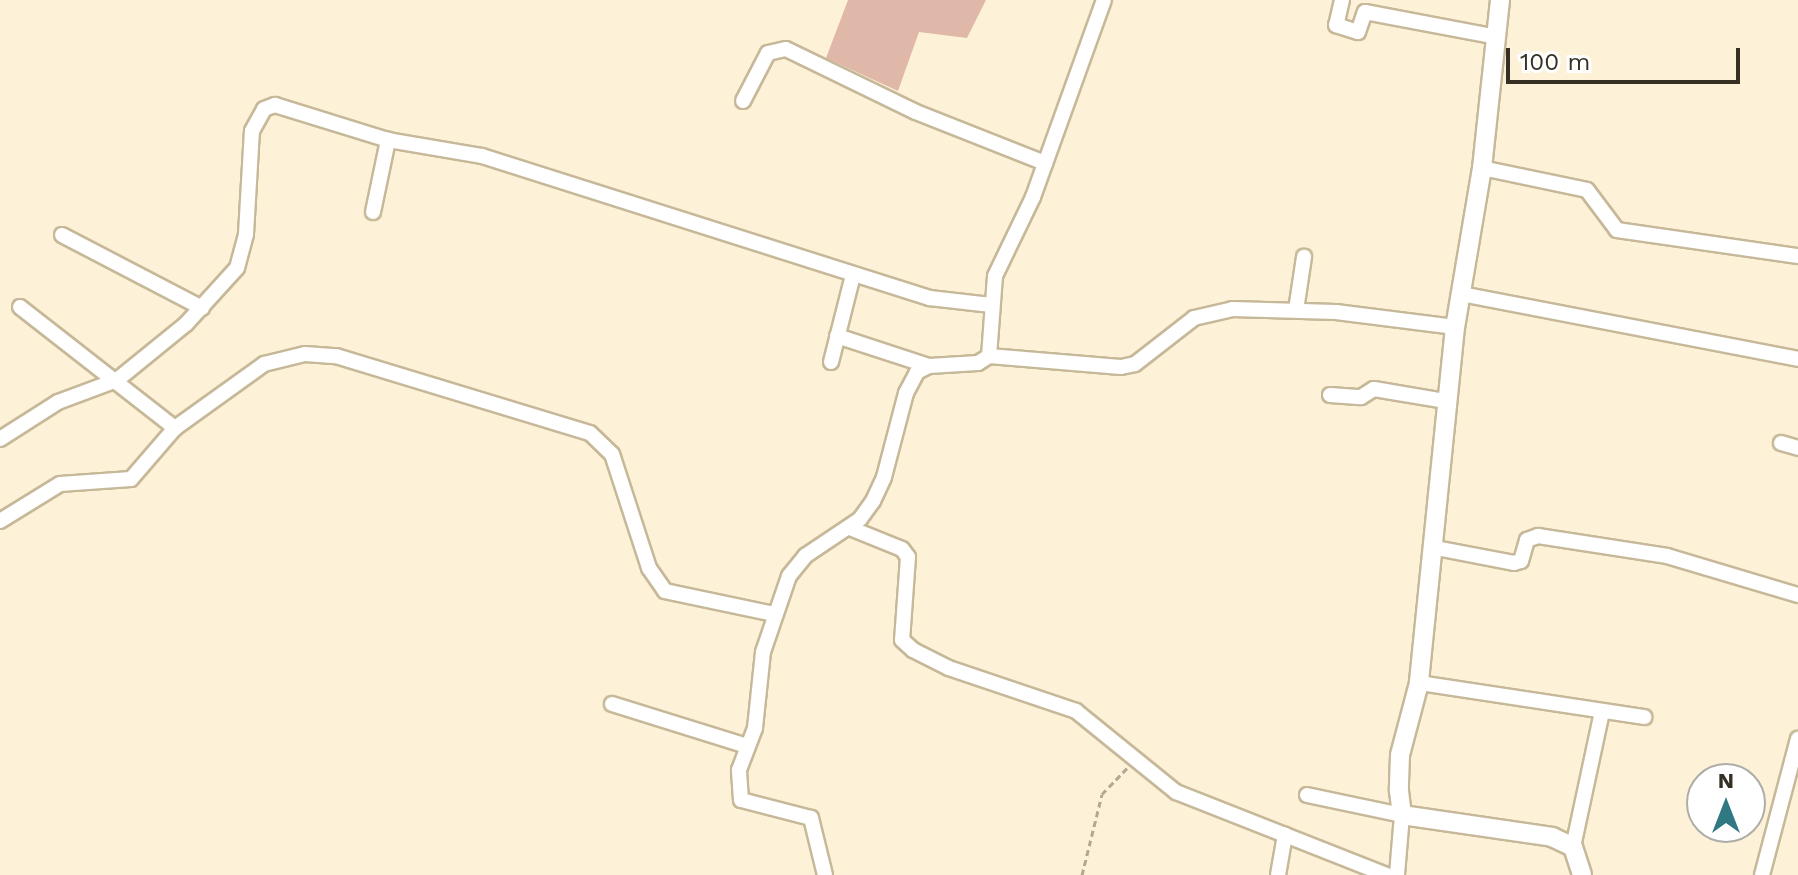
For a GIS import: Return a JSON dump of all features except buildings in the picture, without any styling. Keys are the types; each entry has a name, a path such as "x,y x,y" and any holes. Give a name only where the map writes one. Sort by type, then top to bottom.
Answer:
{"street":[{"path":"1342,0 1336,25 1358,32 1365,12 1497,37"},
{"path":"1397,875 1402,815 1400,755 1419,683 1436,548 1446,401 1455,327 1482,168 1500,0"},
{"path":"989,356 995,276 1045,163 1101,2"},
{"path":"743,101 768,53 786,49 916,112 1045,163"},
{"path":"0,439 58,402 117,380 202,308 242,254 252,131 264,109 275,105 388,140 482,156 930,298 991,305"},
{"path":"373,212 388,140"},
{"path":"1482,168 1587,190 1617,230 1798,256"},
{"path":"62,235 202,308"},
{"path":"1296,310 1304,257"},
{"path":"831,362 853,275"},
{"path":"1461,294 1798,359"},
{"path":"20,307 175,428"},
{"path":"837,336 929,366 964,366 989,356 1121,367 1135,364 1210,311 1296,310 1455,327"},
{"path":"0,521 60,484 131,479 175,428 238,380 282,358 336,356 381,366 597,437 615,462 649,568 665,591 774,614"},
{"path":"825,875 811,818 741,800 739,770 755,728 761,667 774,614 795,565 850,528 884,477 911,381 929,366"},
{"path":"1330,395 1361,397 1374,389 1446,401"},
{"path":"1781,443 1798,448"},
{"path":"850,528 908,557 902,640 913,650 949,668 1076,711 1176,792 1387,875"},
{"path":"1436,548 1514,563 1521,561 1527,540 1538,536 1667,556 1798,595"},
{"path":"1419,683 1644,717"},
{"path":"612,704 747,746"},
{"path":"1582,875 1573,847 1602,712"},
{"path":"1762,875 1798,739"},
{"path":"1307,795 1402,815 1552,837 1573,847"},
{"path":"1278,875 1285,835"}],"path":[{"path":"1082,875 1102,794 1136,761"}],"shaded area":[{"path":"848,0 986,0 967,38 919,32 898,91 826,58"}]}
